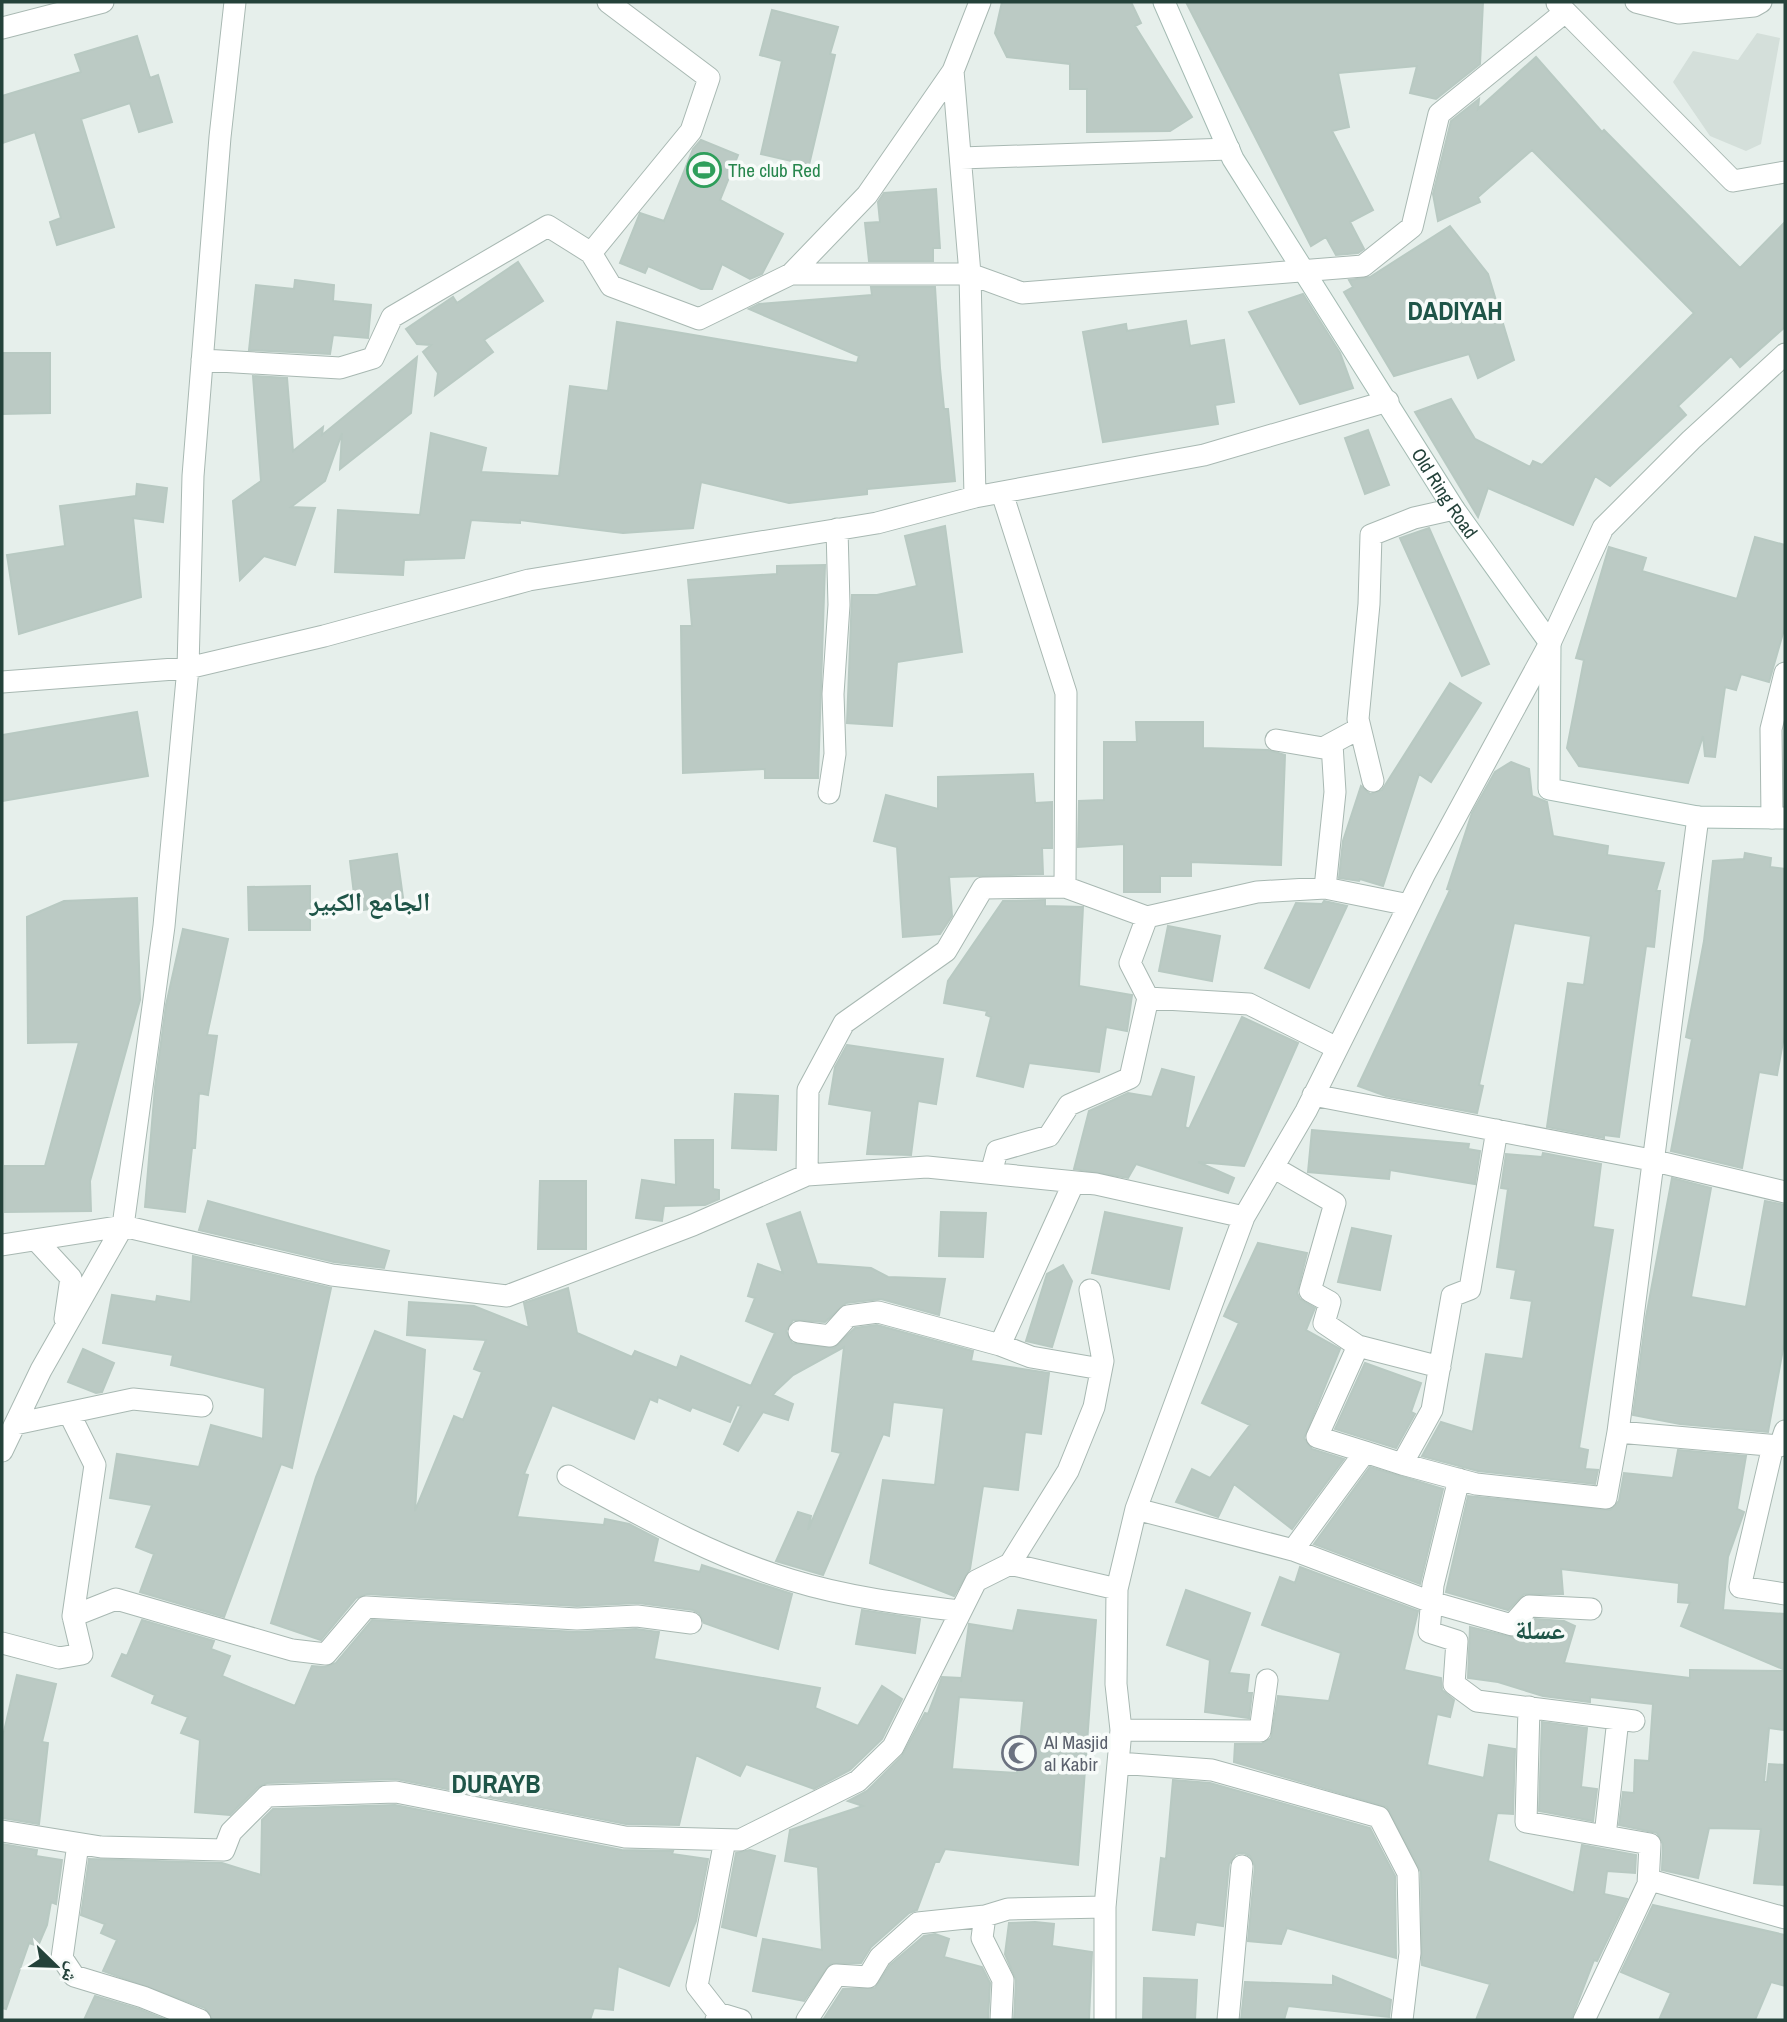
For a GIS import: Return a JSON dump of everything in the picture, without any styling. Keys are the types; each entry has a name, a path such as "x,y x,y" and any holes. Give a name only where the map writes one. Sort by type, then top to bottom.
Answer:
{"street":[{"path":"2,28 103,2"},
{"path":"2,1451 62,1333 123,1226 164,926 188,668 193,476 220,137 235,2"},
{"path":"591,253 691,131 709,78 608,2"},
{"path":"202,360 340,368 373,358 392,317 548,226 591,253 611,286 699,319 791,274 867,195 953,71 980,2"},
{"name":"Old Ring Road","path":"1164,2 1228,149 1454,509 1550,643"},
{"path":"1636,2 1679,13 1754,6 1761,2"},
{"path":"791,274 970,274 1022,293 1363,266 1412,227 1439,114 1560,7 1733,181 1785,172"},
{"path":"953,71 970,274 975,497"},
{"path":"961,158 1228,149"},
{"path":"1105,2020 1105,1907 1121,1730 1116,1684 1117,1589 1136,1509 1244,1217 1313,1095 1409,905 1550,643 1603,528 1691,440 1785,354"},
{"path":"2,682 188,668 324,636 529,580 877,523 975,497 1204,455 1388,401"},
{"path":"1002,493 1066,693 1065,887"},
{"path":"1373,781 1358,719 1369,604 1371,536 1414,518 1454,509"},
{"path":"829,793 835,754 833,694 839,605 837,530"},
{"path":"1550,643 1549,789 1698,817 1779,818 1771,729 1785,673"},
{"path":"1276,740 1323,748 1360,728"},
{"path":"1325,888 1335,793 1332,744"},
{"path":"1358,1346 1317,1437 1459,1479 1606,1498 1618,1432 1651,1160 1698,817"},
{"path":"807,1175 808,1090 844,1023 946,951 983,888 1065,887 1147,917 1257,892 1325,888 1409,905"},
{"path":"991,1174 997,1151 1049,1136 1069,1105 1130,1078 1147,998 1130,962 1147,917"},
{"path":"1147,998 1249,1004 1337,1048"},
{"path":"1313,1095 1651,1160 1785,1192"},
{"path":"1402,1464 1433,1410 1452,1296 1470,1289 1497,1130"},
{"path":"2,1245 123,1226 331,1275 507,1296 693,1225 807,1175 927,1167 1074,1182 1244,1217"},
{"path":"1273,1167 1335,1202 1310,1291 1331,1302 1324,1323 1358,1346 1440,1367"},
{"path":"1000,1345 1074,1182"},
{"path":"36,1240 71,1278 62,1333"},
{"path":"2,1831 78,1844 223,1850 230,1832 267,1796 396,1792 625,1837 740,1840 858,1782 893,1747 976,1581 1010,1564 1068,1471 1094,1407 1103,1360 1090,1290"},
{"path":"799,1332 830,1336 848,1315 878,1312 1000,1345 1031,1357 1101,1370"},
{"path":"15,1424 133,1399 202,1406"},
{"path":"2,1643 59,1658 82,1654 73,1616 95,1465 69,1413"},
{"path":"1618,1432 1779,1438 1740,1587 1785,1594"},
{"path":"1293,1550 1365,1452"},
{"path":"568,1476 676,1535 791,1580 885,1602 960,1611"},
{"path":"1459,1479 1431,1602 1429,1632 1458,1642 1454,1684 1477,1701 1626,1720 1605,1836"},
{"path":"1136,1509 1293,1550 1431,1602 1513,1625 1529,1606 1591,1609"},
{"path":"1010,1564 1117,1589"},
{"path":"73,1616 116,1599 292,1650 326,1654 366,1607 577,1619 637,1616 691,1623"},
{"path":"1121,1730 1261,1731 1267,1680"},
{"path":"1529,1707 1526,1822 1650,1844 1648,1885"},
{"path":"1118,1763 1212,1770 1379,1817 1408,1873 1410,1953 1402,2020"},
{"path":"725,1840 697,1986 717,2017 741,2020"},
{"path":"78,1844 62,1958 74,1976 143,1997 200,2020"},
{"path":"1228,2020 1242,1866"},
{"path":"1584,2020 1650,1880 1779,1911"},
{"path":"807,2020 836,1975 868,1977 880,1957 918,1923 985,1916 1008,1909 1105,1907"},
{"path":"985,1916 982,1938 1003,1980 1001,2020"}],"shaded area":[{"path":"1757,33 1780,38 1761,144 1746,151 1710,136 1673,82 1693,51 1738,60"}],"building":[{"path":"1002,2 1131,2 1141,23 1135,26 1192,117 1170,131 1087,132 1087,89 1070,89 1070,64 1007,57 995,33"},
{"path":"1186,2 1483,2 1480,64 1436,99 1410,93 1417,66 1338,73 1349,127 1332,131 1373,210 1350,222 1364,249 1358,253 1336,255 1326,237 1311,246"},
{"path":"772,10 838,27 830,54 835,55 809,165 761,154 782,61 760,55"},
{"path":"137,36 150,78 158,75 172,122 139,132 130,103 81,119 114,227 57,245 50,222 61,218 35,132 2,143 2,96 81,72 75,55"},
{"path":"1536,57 1602,132 1604,130 1740,268 1785,222 1785,327 1740,367 1731,356 1678,406 1686,415 1610,486 1595,476 1573,525 1488,488 1478,517 1415,412 1451,399 1475,439 1530,467 1533,461 1542,465 1694,313 1532,150 1478,197 1480,202 1438,221 1433,194 1451,121 1479,99 1478,109"},
{"path":"701,140 738,155 720,200 783,234 762,274 750,279 722,264 712,289 701,289 648,266 645,273 620,263 640,213 664,221 693,149"},
{"path":"936,189 940,248 933,248 933,261 869,261 865,223 880,222 878,202 884,193"},
{"path":"1450,226 1488,274 1514,360 1478,378 1469,354 1394,376 1344,292 1353,287 1349,280 1370,277"},
{"path":"518,262 543,301 484,340 493,352 435,395 438,373 423,352 431,345 417,344 406,329 453,297 457,303"},
{"path":"295,280 334,285 333,301 371,305 368,338 333,335 330,354 249,350 256,285 294,289"},
{"path":"871,287 935,287 944,409 948,409 955,481 867,489 867,494 789,503 701,482 693,528 623,533 520,520 520,523 471,520 464,558 404,560 403,575 335,572 338,510 420,515 431,433 486,448 481,472 559,476 570,386 608,391 617,322 857,363 859,356 749,309 759,304 872,295"},
{"path":"1303,294 1340,353 1353,388 1300,404 1249,312"},
{"path":"1186,321 1190,346 1224,340 1234,402 1215,405 1218,424 1103,442 1083,332 1126,324 1127,331"},
{"path":"2,353 50,353 50,413 2,414"},
{"path":"417,357 411,413 340,469 342,433 325,481 291,507 315,508 295,565 264,556 240,580 233,501 261,481 253,376 287,378 293,451 323,427 322,435"},
{"path":"1368,430 1389,485 1365,494 1345,438"},
{"path":"137,484 167,488 163,522 133,518 141,597 19,634 7,555 65,546 60,506 136,496"},
{"path":"945,526 962,652 897,662 892,726 847,723 852,595 877,595 917,586 905,536"},
{"path":"1429,528 1489,664 1462,676 1400,538"},
{"path":"1755,537 1785,545 1785,626 1769,682 1741,674 1736,690 1725,687 1715,757 1705,756 1703,736 1688,783 1579,766 1567,748 1584,660 1576,658 1609,547 1646,558 1642,571 1737,599"},
{"path":"825,565 818,778 765,778 765,769 683,773 681,626 692,626 688,580 777,574 777,566"},
{"path":"1450,683 1481,703 1431,782 1419,774 1383,886 1360,879 1339,878 1343,841 1361,786 1370,794 1382,790"},
{"path":"137,712 148,776 2,801 2,735"},
{"path":"1136,722 1203,722 1203,748 1268,750 1285,755 1281,865 1191,862 1191,876 1160,876 1160,892 1124,892 1124,844 1078,847 1079,801 1104,800 1104,742 1137,742"},
{"path":"1511,762 1529,769 1532,796 1547,802 1553,836 1608,846 1607,855 1664,863 1656,891 1660,891 1654,947 1646,946 1619,1137 1604,1135 1604,1138 1547,1127 1568,983 1584,985 1591,936 1514,923 1479,1085 1483,1086 1477,1113 1386,1096 1358,1086 1450,890 1447,889 1472,813 1495,772"},
{"path":"1033,774 1035,803 1052,802 1052,848 1042,848 1043,874 949,877 952,916 940,934 903,937 897,847 874,841 886,795 938,809 938,777"},
{"path":"1745,853 1771,858 1770,867 1785,869 1785,1031 1777,1075 1759,1072 1742,1168 1671,1151 1692,1039 1686,1037 1704,941 1713,861 1744,859"},
{"path":"397,854 404,905 356,911 350,861"},
{"path":"310,886 310,930 249,930 248,887"},
{"path":"137,898 140,1000 90,1181 91,1211 5,1212 5,1166 45,1166 79,1042 28,1043 27,917 64,901"},
{"path":"1045,900 1045,906 1083,907 1079,986 1132,995 1127,1031 1106,1027 1099,1072 1029,1063 1023,1087 977,1076 991,1017 986,1015 987,1011 944,1003 948,981 1003,901"},
{"path":"1324,901 1347,906 1309,988 1265,968 1296,903 1322,904"},
{"path":"1168,926 1220,936 1212,981 1159,971"},
{"path":"183,929 228,939 207,1035 217,1036 208,1095 199,1093 195,1148 192,1148 185,1212 145,1207 155,1087 166,1005"},
{"path":"1242,1017 1298,1043 1244,1166 1198,1162 1234,1178 1228,1193 1136,1164 1128,1178 1074,1169 1089,1111 1128,1093 1152,1097 1162,1069 1194,1077 1185,1127 1189,1129"},
{"path":"847,1045 943,1059 936,1104 918,1101 911,1155 867,1154 872,1111 829,1104 835,1067"},
{"path":"735,1094 778,1096 776,1150 732,1148"},
{"path":"1312,1130 1469,1144 1468,1149 1480,1151 1475,1184 1390,1170 1389,1179 1308,1172"},
{"path":"675,1140 713,1140 713,1189 719,1190 719,1199 705,1205 664,1206 662,1221 636,1218 642,1180 676,1185"},
{"path":"1543,1153 1601,1164 1593,1227 1613,1230 1579,1448 1588,1450 1585,1469 1598,1470 1595,1484 1478,1471 1422,1456 1441,1422 1473,1432 1486,1354 1523,1359 1532,1301 1511,1298 1516,1270 1497,1267 1508,1189 1501,1188 1506,1154 1542,1157"},
{"path":"1672,1178 1711,1188 1691,1297 1746,1307 1765,1201 1785,1205 1785,1338 1768,1432 1680,1424 1633,1415 1646,1317"},
{"path":"540,1181 586,1181 586,1249 538,1249"},
{"path":"208,1201 389,1251 384,1268 334,1262 199,1230"},
{"path":"800,1212 817,1264 871,1268 888,1277 945,1279 939,1315 881,1299 846,1303 825,1322 793,1320 786,1331 792,1343 834,1348 855,1328 877,1325 973,1351 971,1361 1049,1373 1041,1434 1025,1432 1018,1490 983,1486 970,1569 954,1596 870,1563 883,1480 935,1485 944,1408 893,1402 889,1436 883,1434 823,1575 776,1561 798,1512 811,1516 808,1530 841,1453 832,1451 844,1347 793,1375 776,1391 773,1395 793,1404 788,1420 763,1412 738,1451 724,1444 741,1406 737,1405 730,1422 692,1407 690,1411 658,1397 657,1402 650,1399 634,1439 552,1405 524,1474 528,1475 517,1517 604,1525 605,1519 629,1524 658,1539 653,1562 700,1572 702,1565 792,1594 778,1649 704,1623 699,1613 693,1610 638,1603 577,1606 367,1594 356,1598 321,1640 271,1623 316,1477 375,1331 425,1350 415,1511 454,1416 463,1420 482,1372 474,1369 486,1340 407,1335 409,1302 474,1306 529,1328 524,1303 568,1288 577,1333 632,1357 635,1351 677,1368 681,1356 751,1386 775,1333 746,1321 755,1298 748,1296 758,1264 783,1273 767,1224"},
{"path":"941,1212 986,1213 983,1257 939,1256"},
{"path":"1105,1212 1182,1228 1169,1289 1092,1273"},
{"path":"1352,1228 1391,1236 1380,1290 1338,1282"},
{"path":"1258,1243 1307,1253 1297,1293 1300,1299 1315,1308 1306,1330 1340,1349 1304,1438 1312,1449 1344,1459 1292,1529 1234,1484 1218,1517 1176,1502 1192,1469 1210,1478 1250,1425 1202,1403 1239,1323 1224,1316"},
{"path":"193,1256 331,1288 292,1468 281,1464 224,1617 140,1592 154,1554 136,1547 152,1505 110,1498 117,1454 199,1467 211,1425 263,1439 265,1388 171,1365 173,1355 103,1343 112,1295 156,1302 157,1296 191,1302"},
{"path":"1063,1265 1072,1281 1052,1347 1026,1341 1047,1274"},
{"path":"83,1349 114,1363 102,1392 96,1393 68,1382"},
{"path":"1365,1363 1421,1383 1411,1412 1415,1414 1396,1448 1335,1429"},
{"path":"1678,1450 1746,1456 1737,1509 1744,1512 1728,1557 1723,1610 1785,1614 1785,1670 1681,1626 1690,1603 1678,1602 1679,1583 1561,1569 1563,1594 1524,1594 1508,1610 1446,1592 1468,1496 1610,1510 1619,1501 1624,1473 1673,1478"},
{"path":"1370,1467 1443,1489 1420,1584 1314,1544"},
{"path":"1300,1567 1418,1611 1404,1670 1441,1678 1442,1690 1454,1700 1450,1717 1437,1714 1427,1765 1484,1778 1489,1745 1515,1749 1513,1814 1497,1813 1488,1861 1574,1893 1582,1845 1636,1855 1635,1873 1607,1871 1604,1894 1627,1899 1597,1961 1594,1960 1571,2020 1476,2020 1490,1984 1422,1965 1421,1872 1387,1807 1234,1762 1235,1744 1261,1744 1271,1738 1278,1696 1329,1701 1341,1653 1262,1625 1280,1577 1295,1583"},
{"path":"1186,1590 1250,1613 1229,1673 1249,1675 1247,1693 1252,1693 1249,1718 1205,1712 1210,1660 1167,1645"},
{"path":"862,1610 920,1619 915,1653 856,1644"},
{"path":"1018,1610 1096,1620 1078,1865 945,1849 939,1862 935,1862 917,1910 909,1913 871,1947 861,1963 830,1964 804,2001 753,1991 763,1939 822,1950 818,1867 785,1861 790,1830 863,1806 848,1801 867,1791 902,1756 925,1713 928,1714 942,1677 961,1678 961,1682 969,1624 1013,1631","holes":["959,1697 1024,1701 1017,1773 952,1769"]},
{"path":"1535,1619 1564,1621 1575,1626 1564,1663 1690,1678 1690,1670 1785,1671 1785,1730 1769,1728 1764,1782 1767,1782 1769,1764 1785,1765 1785,1885 1754,1883 1761,1829 1709,1828 1698,1878 1662,1870 1663,1844 1657,1833 1619,1825 1623,1792 1634,1793 1635,1760 1649,1761 1653,1704 1590,1697 1590,1702 1543,1696 1498,1682 1468,1678 1470,1627 1515,1638"},
{"path":"142,1620 214,1641 211,1649 230,1656 222,1676 295,1706 312,1666 325,1667 336,1663 372,1620 576,1632 636,1629 659,1632 654,1659 820,1688 815,1708 858,1726 882,1686 902,1699 882,1739 850,1770 814,1789 746,1764 740,1776 696,1755 679,1825 626,1824 396,1779 267,1783 258,1787 230,1815 195,1812 200,1740 181,1733 188,1717 152,1703 155,1695 112,1676 122,1654 127,1656"},
{"path":"17,1675 56,1684 42,1742 48,1743 39,1824 2,1818 2,1740"},
{"path":"1542,1722 1587,1728 1581,1787 1597,1789 1593,1821 1539,1811"},
{"path":"1173,1780 1210,1783 1370,1828 1395,1876 1396,1958 1287,1928 1281,1944 1248,1941 1255,1866 1250,1856 1244,1853 1236,1854 1229,1864 1223,1926 1196,1922 1194,1935 1153,1930 1161,1858 1166,1859"},
{"path":"395,1805 622,1850 673,1851 672,1854 708,1859 696,1921 669,1986 618,1966 613,2010 594,2008 590,2020 213,2020 205,2008 103,1971 117,1940 101,1933 105,1924 81,1915 89,1859 222,1863 261,1875 262,1820 273,1809"},
{"path":"2,1844 37,1850 36,1856 62,1860 56,1904 51,1902 47,1925 38,1946 29,1943 6,2009 2,2008"},
{"path":"750,1850 775,1856 756,1936 722,1927 736,1853"},
{"path":"1653,1905 1785,1935 1785,1986 1771,1982 1755,2020 1659,2020 1671,1993 1621,1972"},
{"path":"1009,1923 1054,1924 1052,1946 1092,1952 1089,2020 1014,2020 1016,1980 1005,1954"},
{"path":"935,1934 949,1939 944,1957 982,1967 990,1983 988,2020 823,2020 843,1989 875,1988 890,1965 924,1936"},
{"path":"1333,1976 1391,2000 1389,2017 1288,2006 1284,2020 1241,2020 1245,1982 1333,1985"},
{"path":"1144,1978 1197,1980 1195,2020 1143,2020"},
{"path":"95,1996 139,2009 166,2020 84,2020"}],"place":[{"name":"The club Red","path":"704,170"},
{"name":"Al Masjid al Kabir","path":"1019,1753"}],"district":[{"name":"DADIYAH","path":"1455,310"},
{"name":"الجامع الكبير","path":"370,901"},
{"name":"عسلة","path":"1540,1629"},
{"name":"DURAYB","path":"496,1783"}]}
